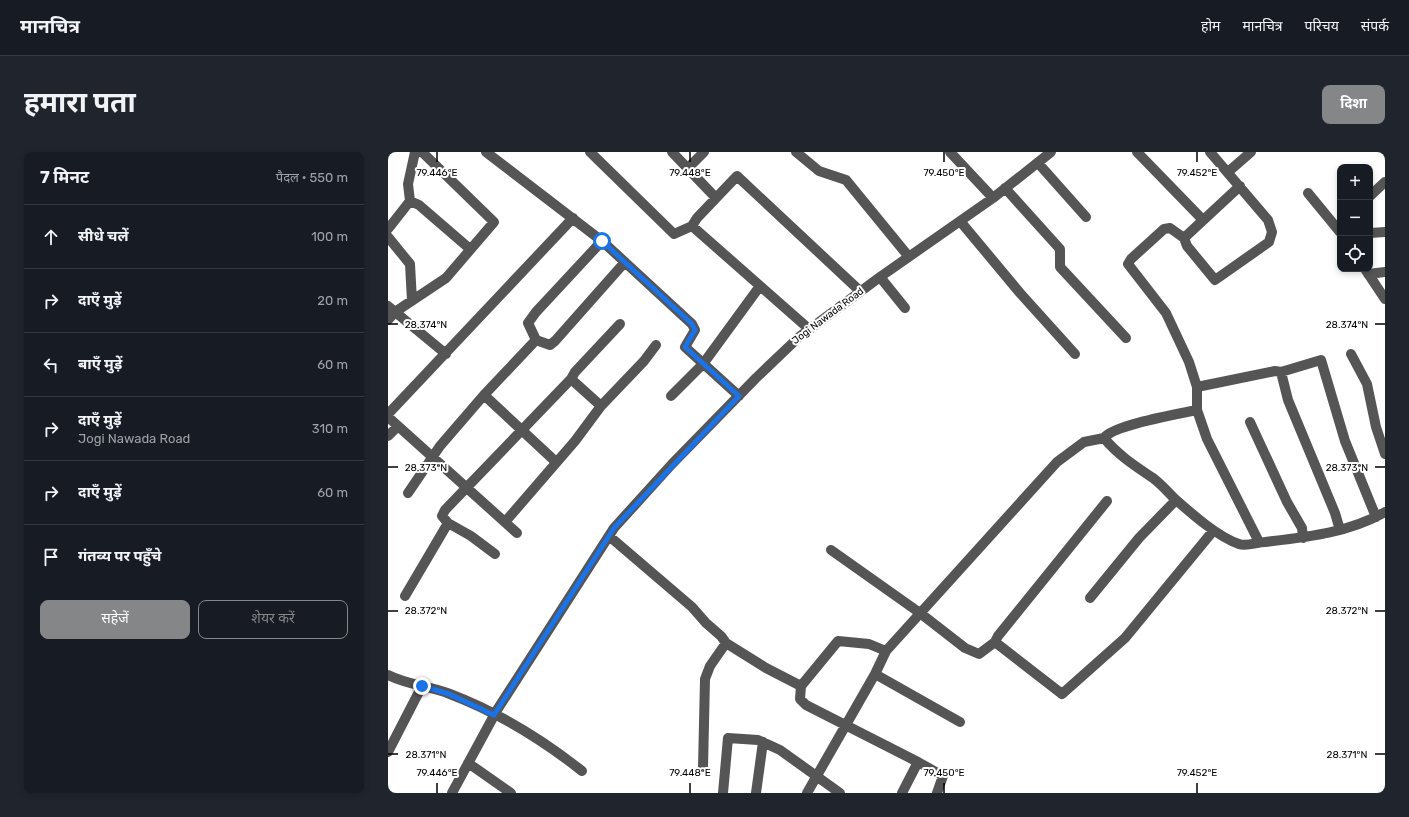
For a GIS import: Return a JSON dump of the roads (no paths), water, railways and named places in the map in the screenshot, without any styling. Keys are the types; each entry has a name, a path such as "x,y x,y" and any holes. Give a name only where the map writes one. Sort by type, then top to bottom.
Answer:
{"street":[{"path":"388,229 410,201 408,184 415,152"},
{"path":"422,152 494,222 446,278 390,313 446,354"},
{"path":"486,152 565,214 574,218 602,241 692,324 695,330 685,347 739,396"},
{"path":"590,152 674,234 692,226 696,218 737,176 860,291"},
{"path":"672,152 716,198"},
{"path":"688,168 704,152"},
{"path":"796,152 819,171 846,180 909,257"},
{"path":"950,152 993,198"},
{"name":"Jogi Nawada Road","path":"452,793 494,715 614,528 672,464 799,337 860,291 993,198 1051,152"},
{"path":"1137,152 1203,220"},
{"path":"1210,152 1268,220 1272,232 1269,242 1215,280 1188,246 1184,238 1170,228 1164,229 1131,259 1128,264 1166,313 1189,362 1197,387 1197,410 1207,439 1259,542"},
{"path":"1228,172 1252,152"},
{"path":"1038,163 1086,217"},
{"path":"1373,193 1385,182"},
{"path":"1184,238 1240,186"},
{"path":"1005,188 1060,249 1060,267 1126,338"},
{"path":"1308,193 1337,226"},
{"path":"410,201 419,205 470,249"},
{"path":"517,533 398,426 388,415 502,294 506,287 574,218"},
{"path":"960,221 1020,293 1075,354"},
{"path":"692,226 810,329"},
{"path":"1373,233 1385,232"},
{"path":"388,237 410,264 412,300"},
{"path":"602,241 536,312 528,323 536,340 550,345 555,341 624,262"},
{"path":"1373,271 1385,272"},
{"path":"1367,272 1385,299"},
{"path":"880,277 905,308"},
{"path":"671,396 703,364 760,286"},
{"path":"495,554 471,536 448,523 442,516 445,510 571,379 620,324"},
{"path":"408,493 440,446 484,395 536,340"},
{"path":"505,522 576,441 601,406 644,361 656,345"},
{"path":"1351,354 1367,384 1376,427 1385,454"},
{"path":"1197,387 1274,371 1281,372 1321,360 1345,441 1376,517"},
{"path":"1281,372 1288,400 1335,513 1340,530"},
{"path":"571,379 601,406"},
{"path":"484,395 556,462"},
{"path":"807,793 875,674 886,651 1057,462 1084,442 1104,438 1107,433 1120,428 1197,410"},
{"path":"1250,422 1287,502 1302,528 1303,538"},
{"path":"388,436 398,426"},
{"path":"1104,438 1111,447 1142,472 1154,479 1176,500 1208,525 1213,531 1240,544 1303,538 1340,530 1376,517 1385,512"},
{"path":"1090,598 1139,538 1176,500"},
{"path":"831,550 975,654 983,652 995,642 998,636 1107,501"},
{"path":"405,596 448,523"},
{"path":"995,642 1062,694 1125,638 1213,531"},
{"path":"609,536 692,607 726,643 766,668 801,686"},
{"path":"886,651 869,644 838,641 801,686 800,699 806,705 846,724 943,776 937,793"},
{"path":"703,768 705,679 710,666 726,643"},
{"path":"875,674 960,722"},
{"path":"388,676 449,694 494,715 547,745 582,771"},
{"path":"388,752 422,686"},
{"path":"723,793 728,738 758,740 780,750 840,793"},
{"path":"756,793 763,742"},
{"path":"902,793 918,762"},
{"path":"468,763 511,793"}]}
